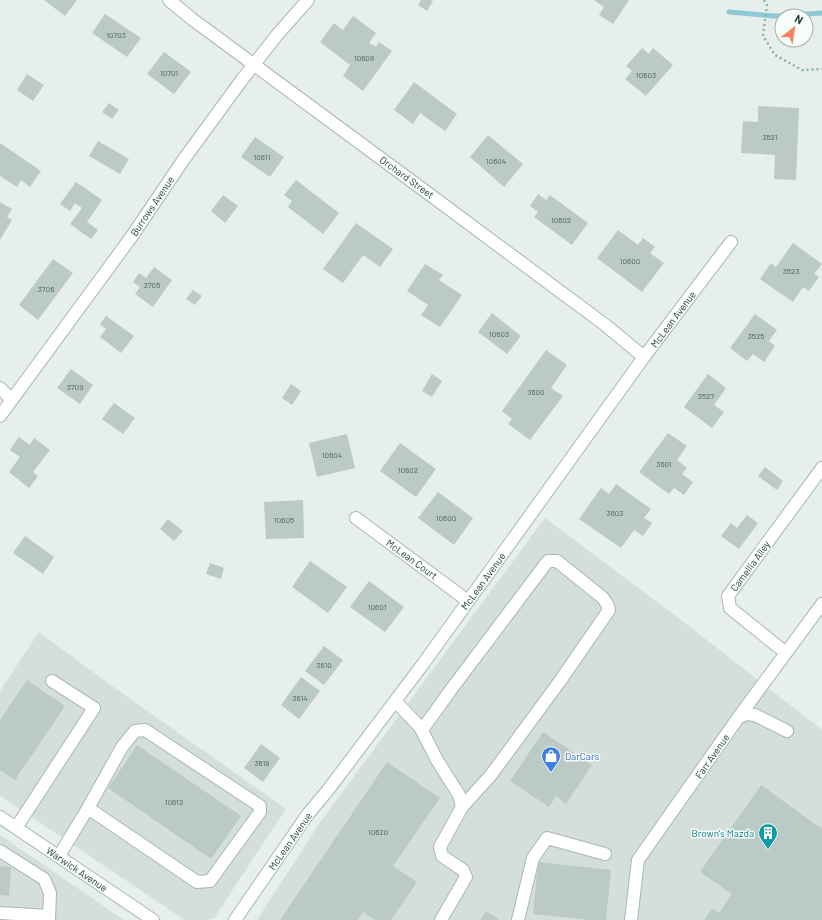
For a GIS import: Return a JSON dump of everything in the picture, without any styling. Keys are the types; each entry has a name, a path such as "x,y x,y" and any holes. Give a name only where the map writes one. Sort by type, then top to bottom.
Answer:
{"street":[{"name":"Orchard Street","path":"168,0 604,324 644,358"},
{"name":"Burrows Avenue","path":"0,416 132,236 184,159 253,64 308,0"},
{"name":"McLean Avenue","path":"235,920 308,814 328,790 395,701 730,242"},
{"path":"0,388 12,400"},
{"name":"Camellia Alley","path":"786,653 730,608 728,596 822,468"},
{"name":"McLean Court","path":"356,518 468,600"},
{"path":"422,730 548,561 557,561 603,598 610,610 491,775 462,807 440,847 442,856 463,870 466,877 441,920"},
{"name":"Farr Avenue","path":"631,920 638,860 738,718 822,604"},
{"path":"16,828 94,708 52,681"},
{"path":"395,701 422,730 437,760 459,795 462,807"},
{"path":"738,718 746,714 755,715 788,731"},
{"path":"59,856 122,747 135,731 146,730 260,806 260,812 210,881 197,882 88,808"},
{"name":"Warwick Avenue","path":"0,817 153,920"},
{"path":"518,920 533,858 547,838 604,854"},
{"path":"0,851 44,879 50,894 49,918 0,913"}],"path":[{"path":"764,0 767,5 763,36 775,55 802,70 822,69"}],"shaded area":[{"path":"545,518 689,626 822,730 822,920 257,920 321,821"},
{"path":"39,632 105,681 286,809 214,918 207,920 185,920 0,796 0,691"},
{"path":"0,835 124,920 0,920"}],"building":[{"path":"44,0 77,0 65,16"},
{"path":"421,0 433,1 427,11 418,5"},
{"path":"594,0 629,0 613,24 599,15 604,7"},
{"path":"105,14 141,38 127,57 92,33"},
{"path":"353,16 376,33 369,43 376,47 379,42 392,51 363,91 343,76 350,65 320,42 334,23 343,30"},
{"path":"642,48 649,54 653,48 673,65 646,96 625,79 632,71 626,66"},
{"path":"164,52 191,72 174,94 147,74"},
{"path":"27,74 44,85 33,101 17,90"},
{"path":"414,82 457,114 445,131 420,113 413,124 394,110"},
{"path":"109,103 119,110 112,119 102,112"},
{"path":"758,106 799,108 796,180 774,179 775,155 741,153 743,121 758,122"},
{"path":"488,135 523,164 504,187 470,157"},
{"path":"255,137 284,157 270,177 241,157"},
{"path":"98,141 129,159 120,174 89,156"},
{"path":"0,143 41,171 30,187 21,180 17,187 0,176"},
{"path":"296,180 339,213 323,234 288,207 292,201 284,195"},
{"path":"76,182 102,200 87,222 98,230 91,239 70,224 82,208 75,203 70,211 60,204"},
{"path":"538,194 546,200 550,195 588,223 572,245 534,217 538,212 530,206"},
{"path":"223,195 238,206 225,223 211,211"},
{"path":"0,202 12,209 7,217 12,220 0,240"},
{"path":"356,223 393,249 380,267 363,255 343,283 323,269"},
{"path":"618,230 638,245 643,238 655,247 650,253 664,263 642,292 597,258"},
{"path":"793,243 822,264 814,274 819,277 809,291 803,287 793,302 760,279 771,263 776,267"},
{"path":"53,259 73,273 38,320 19,305"},
{"path":"425,264 443,275 439,280 462,295 440,327 421,315 428,305 407,291"},
{"path":"154,267 172,280 153,307 135,294 140,287 133,282 139,273 146,278"},
{"path":"193,290 202,296 195,305 186,299"},
{"path":"492,313 521,336 507,354 478,332"},
{"path":"755,314 777,330 769,341 775,346 764,362 753,354 747,361 730,348"},
{"path":"106,316 134,336 121,353 100,337 106,329 100,324"},
{"path":"546,350 567,365 551,388 563,396 530,440 508,424 512,419 502,411"},
{"path":"71,369 93,385 80,404 57,388"},
{"path":"432,374 442,381 432,397 422,391"},
{"path":"708,374 726,388 714,405 724,412 712,428 684,407"},
{"path":"291,384 301,391 292,405 282,398"},
{"path":"114,403 135,418 123,434 102,419"},
{"path":"668,433 687,446 677,460 687,468 682,474 693,482 684,495 674,488 669,494 639,472"},
{"path":"347,434 355,468 317,477 309,443"},
{"path":"19,437 30,445 34,438 50,450 33,472 38,476 29,488 9,472 20,457 10,450"},
{"path":"400,443 436,469 416,497 380,471"},
{"path":"765,467 783,481 777,490 758,476"},
{"path":"616,484 651,509 644,518 652,523 643,536 634,530 621,548 579,519 601,488 609,494"},
{"path":"438,492 473,518 454,545 418,518"},
{"path":"303,500 304,538 266,539 264,502"},
{"path":"747,515 758,523 739,549 721,536 731,523 737,528"},
{"path":"168,519 183,531 174,541 160,529"},
{"path":"25,536 54,557 43,574 13,553"},
{"path":"310,561 347,587 328,613 292,587"},
{"path":"210,563 224,568 221,579 206,574"},
{"path":"369,581 404,607 385,632 350,607"},
{"path":"324,646 343,660 324,685 305,671"},
{"path":"301,677 320,691 299,719 281,705"},
{"path":"27,680 65,706 15,780 0,770 0,720"},
{"name":"DarCars","path":"543,732 592,765 566,804 556,796 549,807 510,781"},
{"path":"261,744 280,758 263,782 244,768"},
{"path":"137,745 241,816 211,859 108,788"},
{"path":"387,762 440,798 393,866 417,882 391,920 375,920 363,912 358,920 280,920"},
{"name":"Brown's Mazda","path":"761,785 822,829 822,920 704,920 712,909 719,913 732,894 700,872"},
{"path":"538,862 611,870 606,920 590,920 533,914"},
{"path":"0,866 11,867 9,896 0,895"},
{"path":"486,911 499,920 480,920"}],"waterway":[{"path":"729,12 774,16 822,13"}],"place":[{"name":"DarCars","path":"551,773"},
{"name":"Brown's Mazda","path":"768,850"}]}
